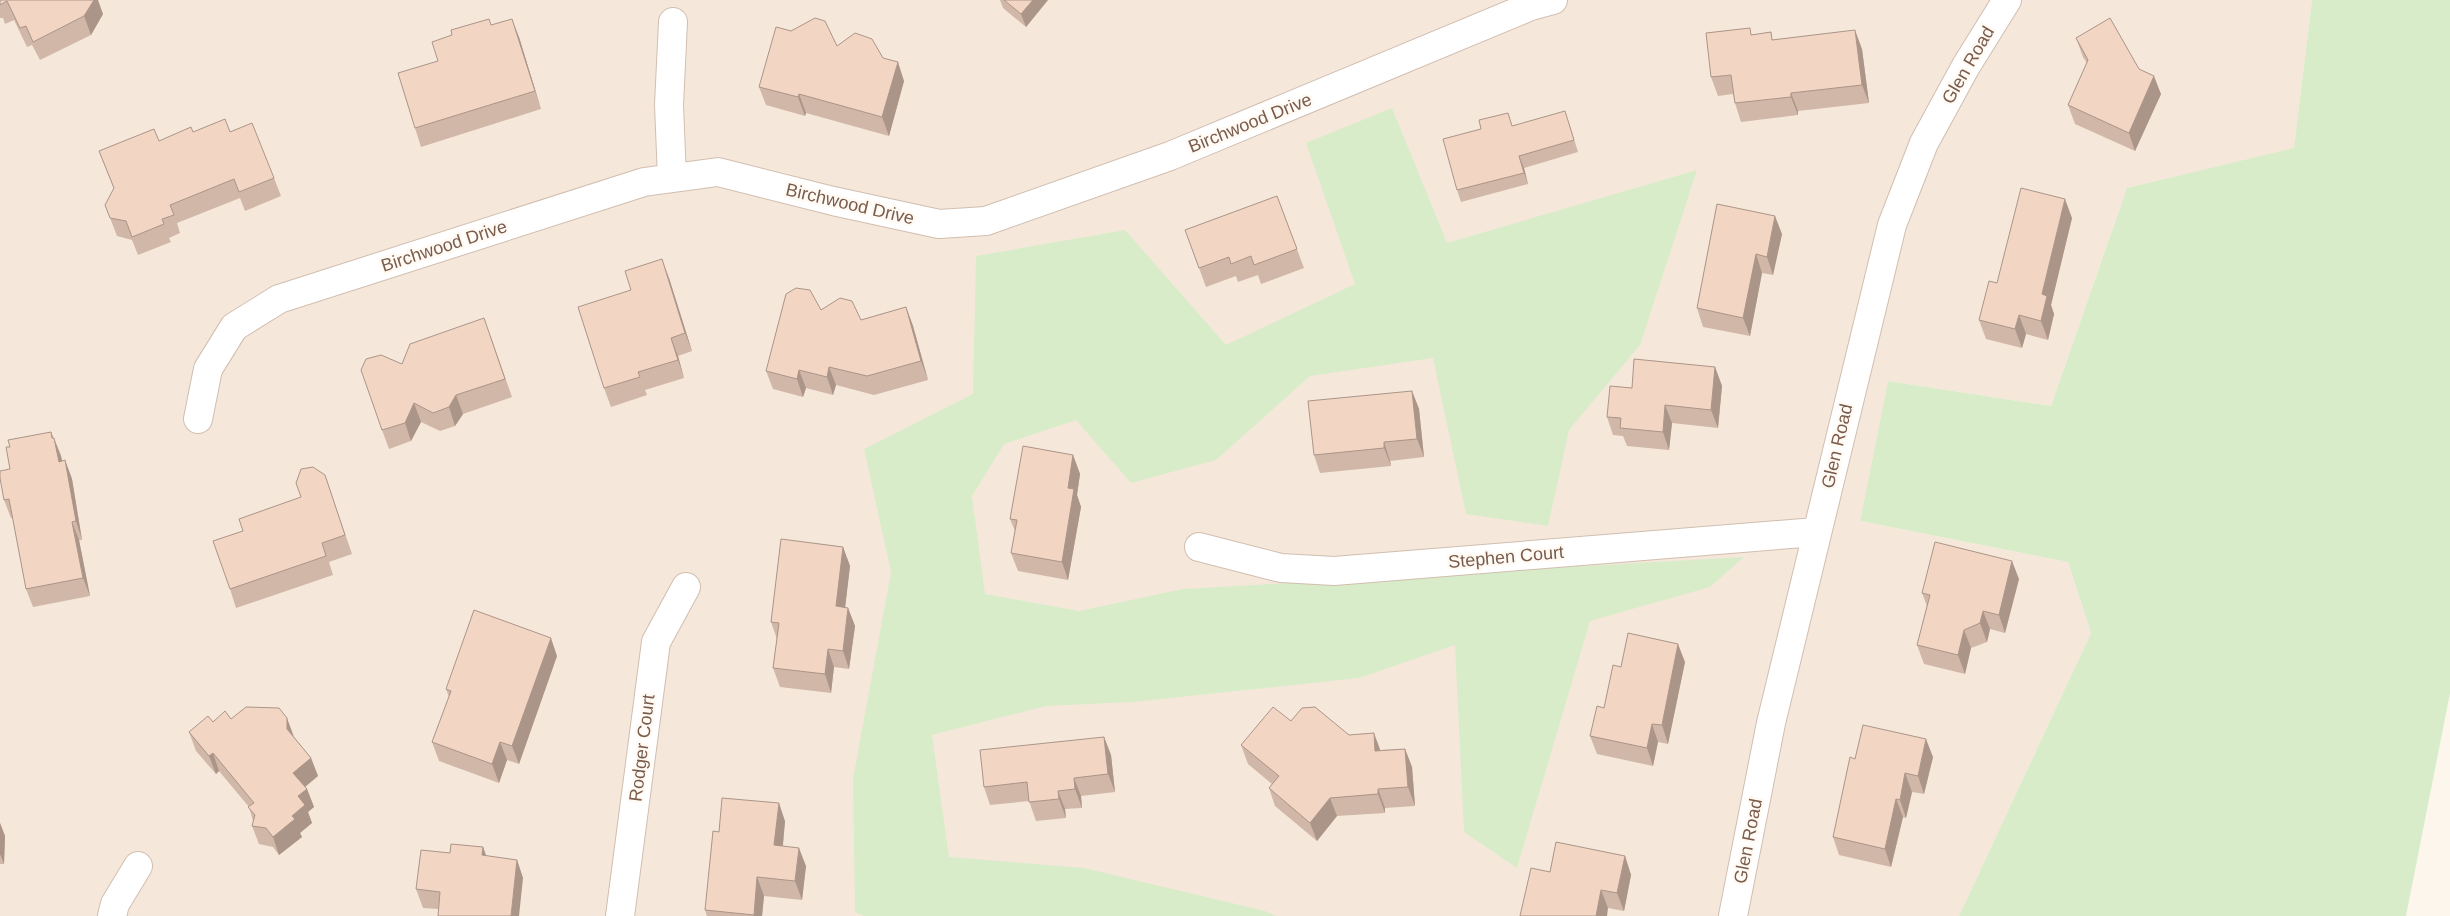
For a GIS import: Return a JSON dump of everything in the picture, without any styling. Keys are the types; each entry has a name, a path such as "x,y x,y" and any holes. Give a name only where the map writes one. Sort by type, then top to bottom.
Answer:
{"street":[{"name":"Birchwood Drive","path":"198,419 208,369 234,327 279,299 644,182 718,172 833,201 939,224 986,221 1170,156 1531,6 1553,0"},
{"name":"Glen Road","path":"1733,916 1771,723 1892,225 1924,143 1966,66 2007,0"},
{"path":"672,178 669,105 673,22"},
{"name":"Stephen Court","path":"1199,547 1281,568 1334,571 1816,532"},
{"name":"Rodger Court","path":"620,916 656,642 686,587"},
{"path":"112,916 115,904 138,866"}],"shaded area":[{"path":"0,0 2312,0 2294,149 2127,188 2051,406 1888,381 1860,521 2068,562 2091,633 1959,916 0,916"}],"green space":[{"path":"2312,0 2450,0 2450,693 2406,916 1959,916 2091,633 2068,562 1860,521 1888,381 2051,406 2127,188 2294,148"},
{"path":"1392,108 1447,243 1697,170 1640,345 1569,430 1548,526 1466,514 1433,358 1310,376 1216,460 1131,483 1076,420 1004,444 972,496 985,594 1079,611 1183,589 1744,557 1710,587 1590,621 1517,868 1464,832 1455,645 1359,678 1133,702 1046,706 932,735 949,857 1084,868 1265,911 1276,916 864,916 855,912 853,779 891,572 864,449 973,394 976,256 1125,230 1226,345 1355,284 1306,143"}],"building":[{"path":"0,0 94,0 84,16 33,42 26,26 20,28 7,1 0,5"},
{"path":"1004,0 1033,0 1021,14"},
{"path":"815,18 825,21 837,46 855,33 872,39 883,58 898,62 882,117 799,94 798,97 759,87 776,27 791,31"},
{"path":"2110,18 2139,69 2154,76 2129,133 2068,105 2088,60 2076,38"},
{"path":"489,19 491,25 512,19 535,91 415,128 398,73 438,61 432,42 452,35 451,30"},
{"path":"1750,28 1751,35 1771,32 1772,40 1855,30 1862,85 1791,93 1791,97 1735,103 1731,75 1711,77 1706,33"},
{"path":"1565,111 1574,140 1519,156 1524,173 1457,190 1443,139 1481,129 1479,120 1508,113 1512,126"},
{"path":"225,119 230,132 252,123 274,178 239,192 234,179 170,205 174,215 162,219 164,224 132,237 126,221 110,218 105,205 114,188 99,151 154,129 159,141 191,127 193,132"},
{"path":"2021,188 2065,199 2042,294 2047,296 2041,321 2019,315 2015,329 1979,320 1989,281 1997,283"},
{"path":"1277,196 1297,249 1254,265 1251,256 1231,264 1229,257 1199,268 1185,230"},
{"path":"1717,204 1775,216 1767,257 1756,254 1743,318 1697,308"},
{"path":"662,259 685,333 671,338 678,360 638,372 640,377 604,388 578,307 631,290 625,271"},
{"path":"796,288 810,290 821,310 840,298 852,301 861,320 906,307 921,361 867,376 829,367 827,377 799,370 797,379 766,371 786,294"},
{"path":"484,318 505,379 456,395 449,407 433,413 414,403 405,423 382,430 361,370 366,359 381,355 402,364 410,344"},
{"path":"1634,359 1715,367 1711,410 1665,405 1663,432 1620,428 1621,418 1607,417 1610,386 1632,388"},
{"path":"1412,391 1417,439 1384,442 1384,448 1314,455 1308,401"},
{"path":"51,432 59,462 65,460 76,521 72,522 83,578 26,589 9,499 4,500 0,471 10,469 6,447 10,447 8,440"},
{"path":"1023,446 1073,455 1068,488 1074,489 1062,562 1011,553 1017,520 1010,519"},
{"path":"313,467 325,475 345,535 322,543 326,556 230,589 213,541 243,531 239,519 301,497 296,483 301,469"},
{"path":"781,539 843,547 836,606 848,608 843,651 828,649 825,674 773,668 779,623 771,622"},
{"path":"1935,542 2012,561 1999,615 1983,611 1980,623 1964,630 1958,655 1917,645 1930,595 1922,593"},
{"path":"474,610 551,638 512,746 500,742 492,764 432,742 451,691 446,689"},
{"path":"1628,633 1678,644 1662,725 1652,724 1647,748 1590,736 1597,706 1604,708 1613,665 1621,667"},
{"path":"246,707 279,708 287,718 287,729 311,758 293,773 307,789 298,796 305,805 292,816 295,819 273,837 266,828 252,826 255,815 248,807 254,803 213,753 209,756 189,732 208,716 213,722 225,711 231,719"},
{"path":"1273,707 1291,721 1302,708 1315,707 1349,735 1374,733 1375,751 1405,749 1408,787 1378,789 1378,794 1330,798 1310,823 1269,788 1279,776 1241,745"},
{"path":"1863,725 1926,739 1918,776 1905,773 1900,800 1896,799 1885,849 1833,837 1850,757 1855,759"},
{"path":"1104,737 1108,774 1074,778 1075,789 1058,791 1059,799 1029,802 1027,782 984,787 980,750"},
{"path":"722,798 779,803 774,845 799,848 795,881 757,877 754,915 705,910 713,831 719,832"},
{"path":"1556,842 1625,856 1617,893 1601,890 1596,916 1520,916 1531,868 1550,872"},
{"path":"451,844 483,847 482,855 517,860 511,916 438,916 440,892 416,889 421,850 450,853"}]}
